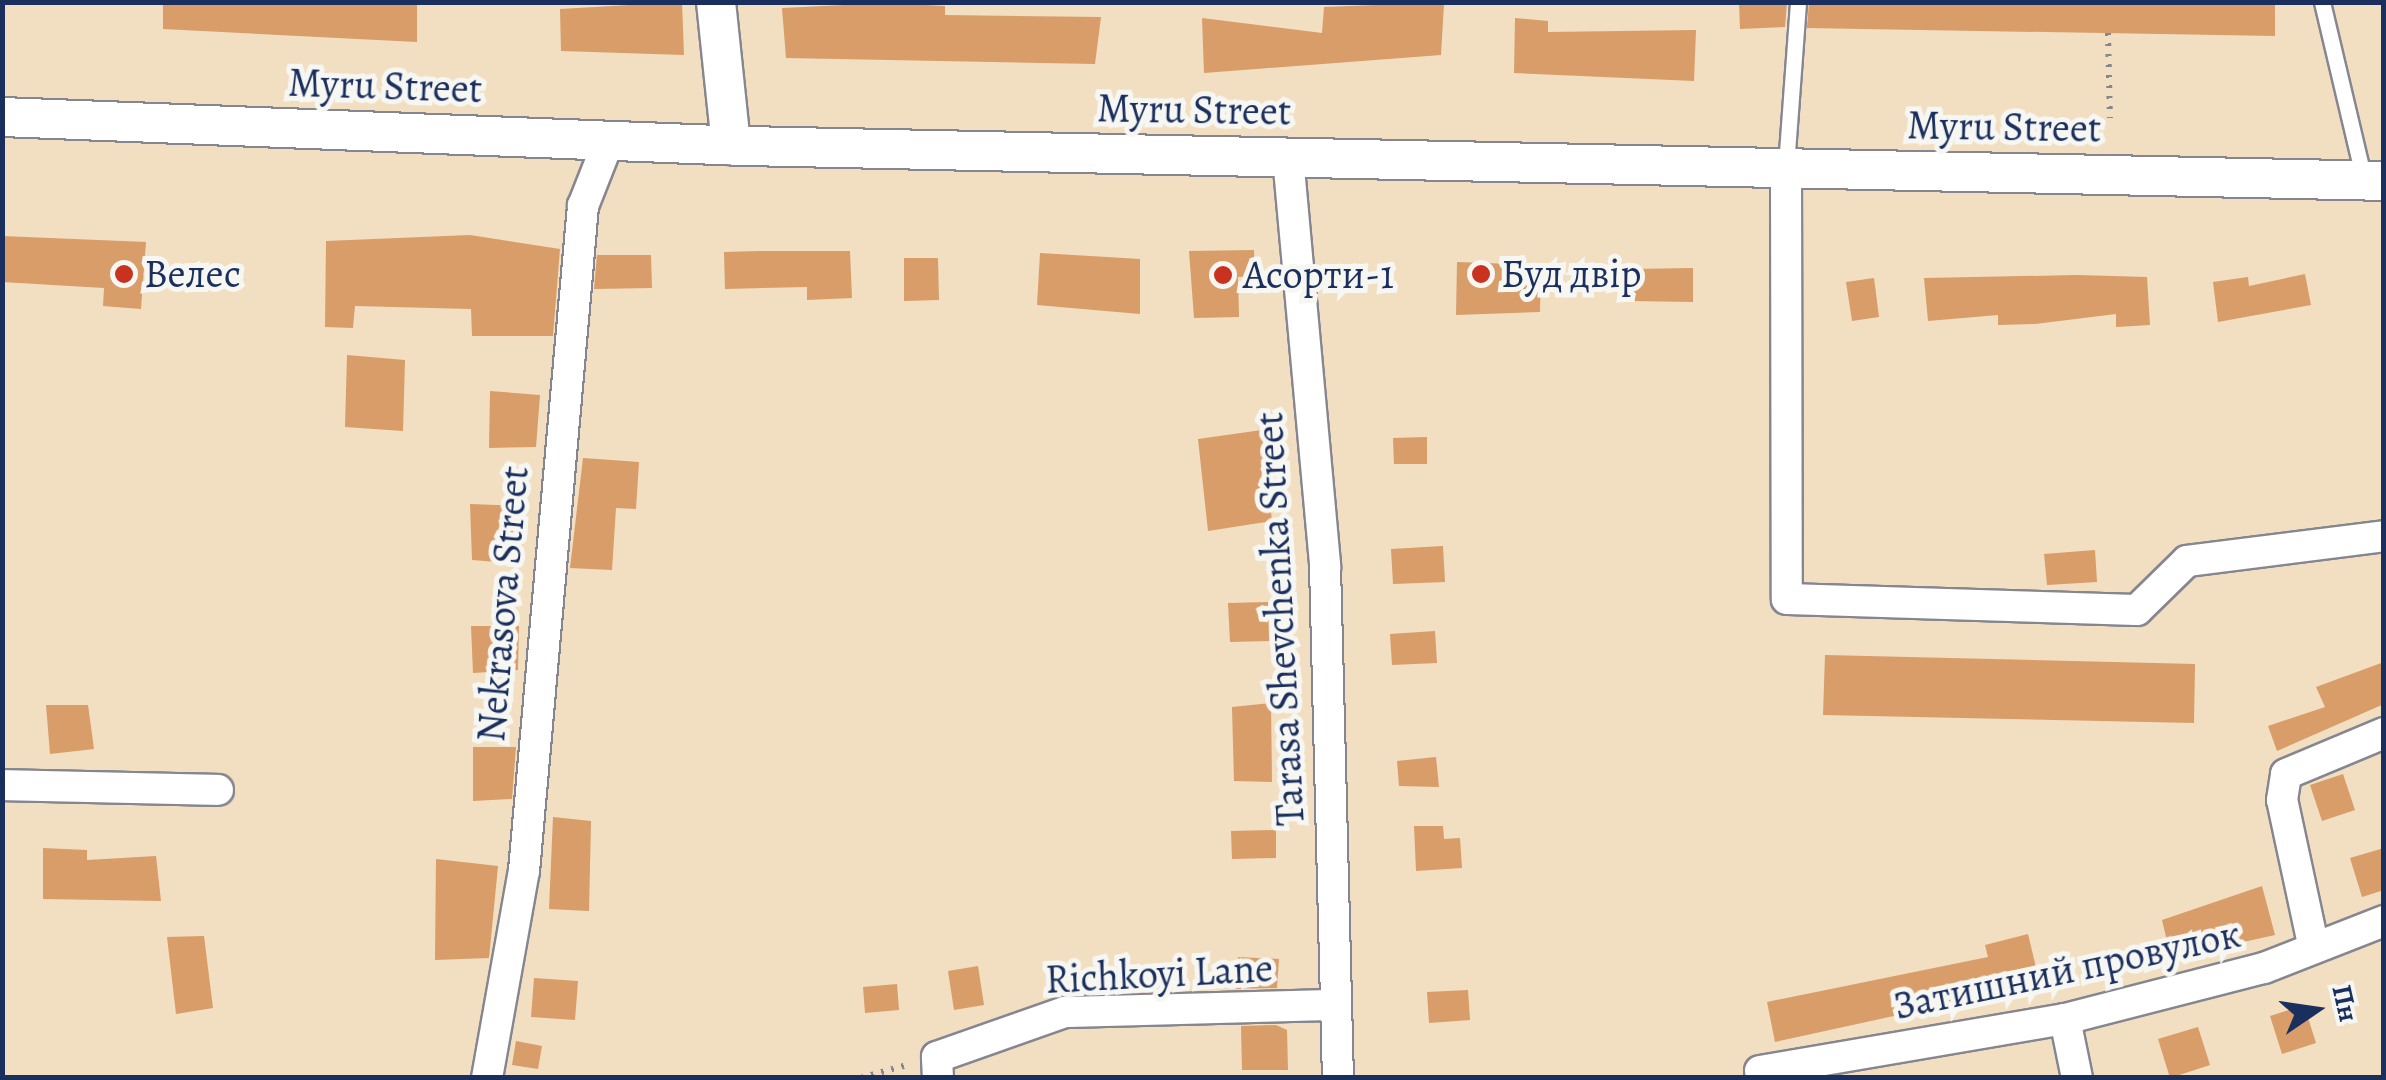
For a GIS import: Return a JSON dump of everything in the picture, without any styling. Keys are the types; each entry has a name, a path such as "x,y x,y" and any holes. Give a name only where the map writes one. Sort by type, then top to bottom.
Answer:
{"street":[{"path":"716,2 731,145"},
{"name":"Myru Street","path":"2,117 731,145 2374,180"},
{"name":"Nekrasova Street","path":"488,1078 524,871 583,206 609,140"},
{"name":"Tarasa Shevchenka Street","path":"1288,156 1326,566 1333,1005 1338,1078"},
{"path":"1786,166 1787,599 2137,610 2187,562 2384,536"},
{"path":"2313,944 2282,800 2286,774 2384,733"},
{"path":"2,785 218,790"},
{"name":"Затишний провулок","path":"1781,1072 2065,1019 2264,968 2313,944 2384,921"},
{"name":"Richkoyi Lane","path":"937,1067 1065,1012 1333,1005"},
{"path":"2065,1019 2077,1078"}],"lane":[{"path":"1786,166 1798,2"},
{"path":"2322,2 2374,180"}],"path":[{"path":"2108,34 2110,118"},
{"path":"861,1078 937,1067"}],"building":[{"path":"163,2 417,2 417,42 163,29"},
{"path":"682,2 684,55 561,51 560,9"},
{"path":"1739,2 1787,2 1785,27 1740,29"},
{"path":"1809,2 2275,2 2275,36 1807,28"},
{"path":"886,3 945,6 945,15 1101,17 1095,64 786,58 782,8"},
{"path":"1444,4 1441,55 1204,73 1202,18 1322,33 1324,7"},
{"path":"1515,18 1548,21 1548,32 1696,30 1694,81 1514,73"},
{"path":"470,235 560,249 553,336 472,336 471,309 355,306 353,328 325,327 326,241"},
{"path":"2,236 146,242 141,309 103,306 104,288 2,282"},
{"path":"1254,250 1255,276 1238,277 1239,317 1194,318 1189,251"},
{"path":"850,251 852,298 807,300 807,287 725,289 724,252"},
{"path":"1040,253 1140,259 1140,314 1037,305"},
{"path":"597,255 651,255 652,288 594,289"},
{"path":"904,258 938,258 939,300 904,301"},
{"path":"1457,262 1541,265 1540,312 1456,315"},
{"path":"1693,268 1693,302 1631,301 1632,269"},
{"path":"2305,274 2311,305 2218,322 2213,282 2248,277 2249,286"},
{"path":"2147,277 2150,325 2116,327 2116,314 2035,324 1998,325 1998,315 1928,321 1924,278"},
{"path":"1874,278 1879,317 1852,321 1846,282"},
{"path":"347,355 405,360 403,431 345,427"},
{"path":"490,391 540,395 536,447 489,448"},
{"path":"1262,430 1272,521 1208,531 1198,439"},
{"path":"1427,437 1427,464 1394,464 1393,438"},
{"path":"583,458 639,462 636,509 616,508 612,570 570,568"},
{"path":"470,504 523,506 522,564 472,560"},
{"path":"1443,546 1445,582 1393,584 1391,549"},
{"path":"2095,550 2097,582 2047,585 2044,554"},
{"path":"1268,602 1269,641 1230,642 1228,603"},
{"path":"471,626 519,626 518,670 473,673"},
{"path":"1435,631 1437,663 1392,665 1390,634"},
{"path":"1825,655 2195,664 2194,723 1823,715"},
{"path":"2384,662 2384,704 2277,751 2268,726 2325,707 2316,687"},
{"path":"1271,703 1272,782 1234,781 1232,707"},
{"path":"46,705 88,705 94,749 50,754"},
{"path":"473,747 516,747 512,799 473,801"},
{"path":"1436,757 1439,787 1399,786 1397,761"},
{"path":"2343,774 2355,810 2322,821 2310,785"},
{"path":"553,817 591,821 589,911 549,909"},
{"path":"1414,826 1443,826 1444,839 1460,838 1462,868 1416,871"},
{"path":"1276,830 1276,858 1232,859 1231,831"},
{"path":"43,848 87,850 87,860 156,856 161,901 43,899"},
{"path":"2384,848 2384,890 2362,897 2350,858"},
{"path":"436,859 498,866 489,958 435,960"},
{"path":"2262,886 2275,935 2171,958 2162,920"},
{"path":"2028,934 2040,984 1775,1042 1767,1002 1988,957 1985,945"},
{"path":"204,936 213,1008 176,1014 167,937"},
{"path":"1238,957 1279,959 1277,988 1236,989"},
{"path":"978,966 984,1005 954,1010 948,971"},
{"path":"534,978 578,981 575,1020 531,1017"},
{"path":"897,984 899,1010 865,1013 863,987"},
{"path":"1468,990 1470,1020 1429,1023 1427,992"},
{"path":"2304,1005 2316,1043 2282,1054 2270,1016"},
{"path":"1276,1025 1287,1030 1288,1070 1242,1070 1241,1026"},
{"path":"2198,1027 2210,1065 2170,1078 2158,1039"},
{"path":"516,1041 542,1046 538,1069 512,1065"}],"place":[{"name":"Велес","path":"124,274"},
{"name":"Буд двір","path":"1481,274"},
{"name":"Асорти-1","path":"1223,275"}]}
